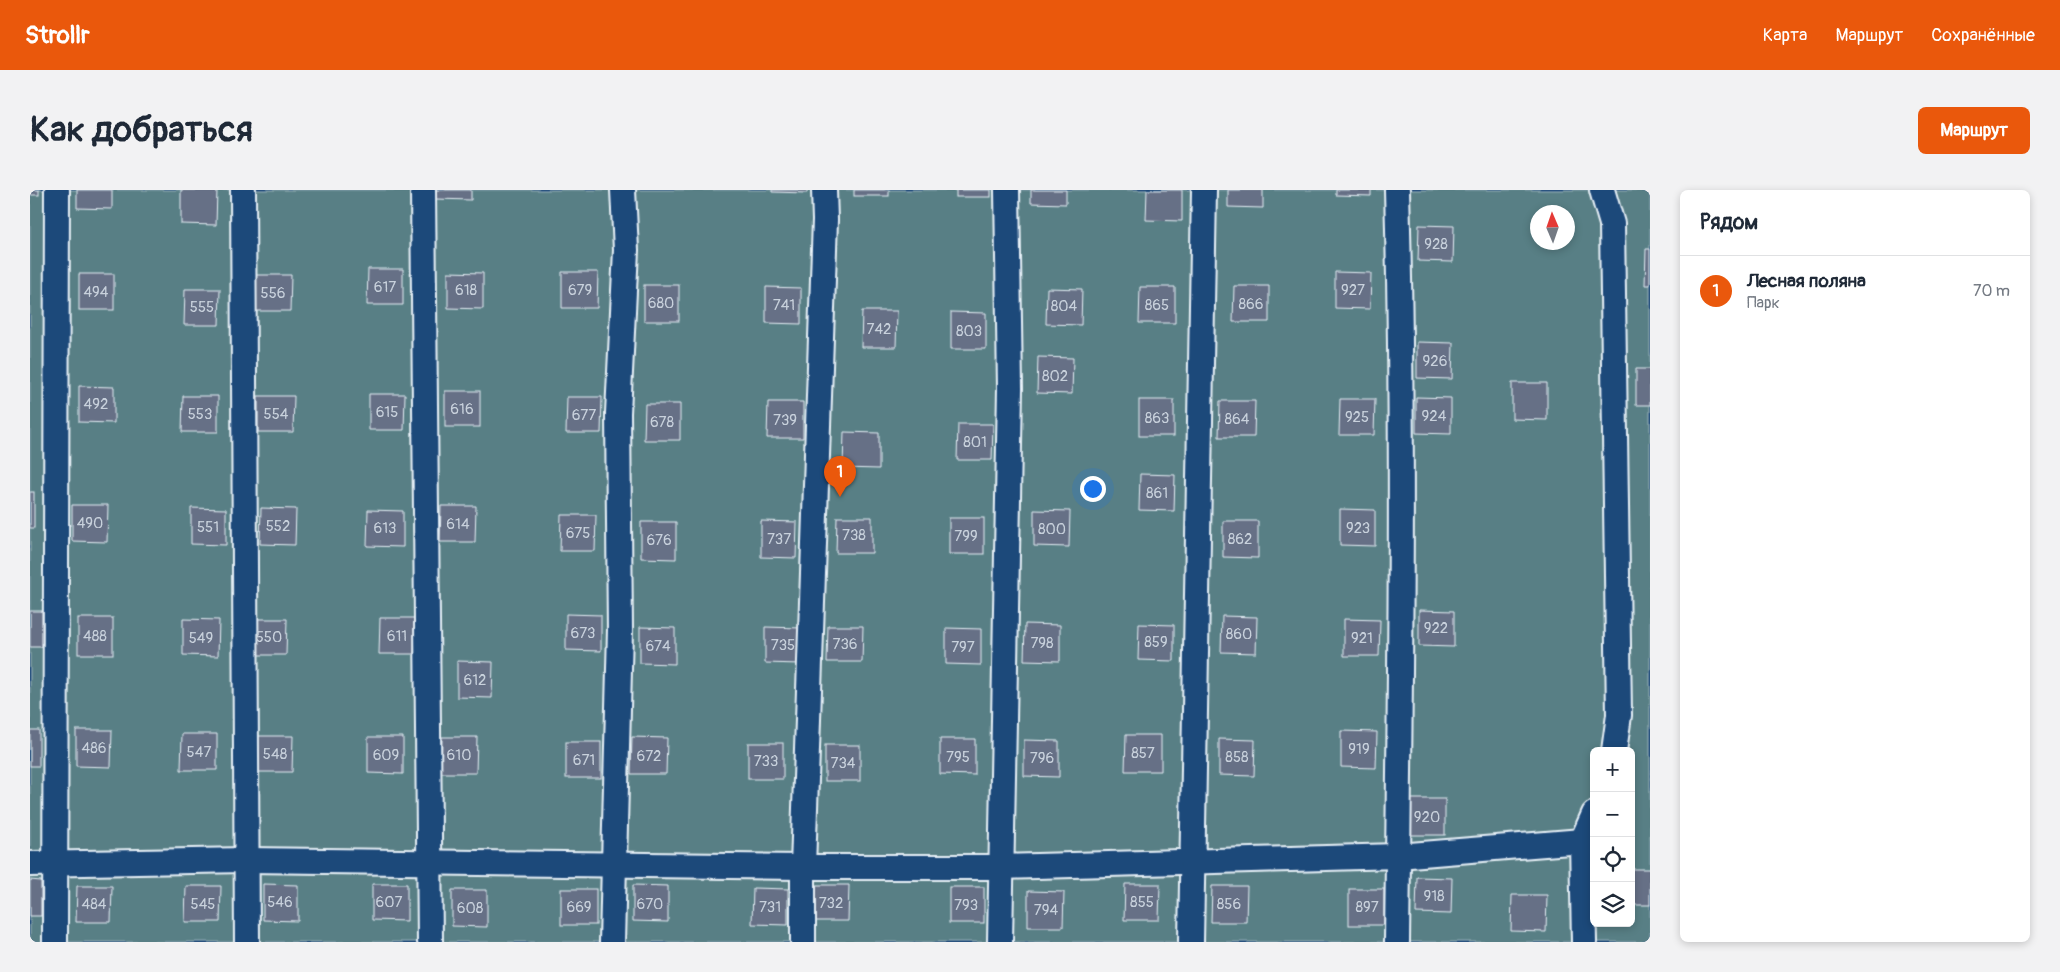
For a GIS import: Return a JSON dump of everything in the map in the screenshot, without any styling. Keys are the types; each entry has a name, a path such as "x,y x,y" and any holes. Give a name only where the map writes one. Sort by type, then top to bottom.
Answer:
{"street":[{"path":"55,942 57,190"},
{"path":"243,190 247,942"},
{"path":"423,190 430,942"},
{"path":"612,942 620,630 618,413 626,250 623,190"},
{"path":"803,942 803,867 824,190"},
{"path":"1000,942 1010,388 1008,190"},
{"path":"1191,942 1204,190"},
{"path":"1397,190 1400,282 1397,942"},
{"path":"1602,190 1612,224 1619,715 1615,747"},
{"path":"1584,942 1582,840 1590,823"},
{"path":"30,864 246,860 803,867 1001,867 1398,856 1582,840"}],"green space":[{"path":"30,190 1650,190 1650,942 30,942"}],"building":[{"path":"30,190 39,190 39,195 30,195"},
{"path":"77,190 112,190 112,209 77,208"},
{"path":"181,190 217,190 216,225 181,224"},
{"path":"436,190 471,190 471,200 436,199"},
{"path":"772,190 807,190 807,193 772,192"},
{"path":"854,190 889,190 889,196 854,196"},
{"path":"956,190 991,190 991,197 956,197"},
{"path":"1031,190 1066,190 1066,204 1031,203"},
{"path":"1147,190 1182,190 1182,221 1146,220"},
{"path":"1228,190 1263,190 1263,208 1228,207"},
{"path":"1336,190 1371,190 1371,196 1336,195"},
{"path":"1419,225 1454,226 1453,262 1418,261"},
{"path":"1646,249 1650,249 1650,285 1645,285"},
{"path":"368,269 403,269 403,305 367,305"},
{"path":"448,272 483,273 483,309 448,308"},
{"path":"562,272 598,272 597,308 562,308"},
{"path":"1335,272 1371,273 1370,309 1335,308"},
{"path":"79,274 114,274 114,310 79,310"},
{"path":"255,275 291,275 290,311 255,311"},
{"path":"644,285 679,285 679,321 644,321"},
{"path":"1234,286 1269,286 1269,322 1233,322"},
{"path":"766,287 801,288 801,324 766,323"},
{"path":"1140,287 1175,287 1175,323 1139,323"},
{"path":"1047,288 1082,289 1081,325 1046,324"},
{"path":"185,289 220,289 219,325 184,325"},
{"path":"862,311 897,311 896,347 861,347"},
{"path":"951,312 986,313 986,349 951,349"},
{"path":"1417,342 1453,343 1452,379 1417,378"},
{"path":"1038,357 1073,358 1072,394 1037,393"},
{"path":"1636,369 1650,369 1650,405 1636,405"},
{"path":"1512,383 1547,383 1547,420 1512,419"},
{"path":"79,386 114,387 114,423 79,422"},
{"path":"445,391 480,391 480,427 445,427"},
{"path":"369,394 405,394 404,430 369,430"},
{"path":"183,396 218,396 218,432 182,432"},
{"path":"258,396 294,396 293,432 258,432"},
{"path":"567,397 602,397 601,433 566,433"},
{"path":"1416,397 1451,398 1451,434 1416,433"},
{"path":"1340,399 1375,399 1374,435 1339,435"},
{"path":"1139,400 1174,400 1174,436 1139,436"},
{"path":"1220,401 1255,401 1254,437 1219,437"},
{"path":"768,402 803,402 803,438 767,438"},
{"path":"645,404 680,404 680,440 644,440"},
{"path":"958,424 993,424 992,460 957,460"},
{"path":"844,432 879,433 879,469 843,468"},
{"path":"1140,474 1175,475 1174,511 1139,510"},
{"path":"30,492 34,492 34,528 30,528"},
{"path":"72,505 108,505 107,542 72,541"},
{"path":"441,506 476,506 475,542 440,542"},
{"path":"191,508 226,509 226,545 191,544"},
{"path":"261,508 296,509 295,545 260,544"},
{"path":"1340,509 1375,510 1375,546 1340,545"},
{"path":"368,510 403,511 403,547 367,546"},
{"path":"1034,510 1070,511 1069,547 1034,546"},
{"path":"561,515 596,515 595,551 560,551"},
{"path":"837,517 872,517 872,553 836,553"},
{"path":"949,518 984,518 984,554 949,554"},
{"path":"761,521 797,522 796,558 761,557"},
{"path":"1223,521 1258,521 1258,558 1223,557"},
{"path":"641,522 676,522 676,559 641,558"},
{"path":"1419,610 1454,611 1454,647 1419,646"},
{"path":"30,611 42,611 42,647 30,647"},
{"path":"566,614 601,615 601,651 566,650"},
{"path":"1222,616 1257,617 1256,653 1221,652"},
{"path":"78,618 113,618 113,654 78,654"},
{"path":"380,618 415,618 414,654 379,654"},
{"path":"183,619 219,620 218,656 183,655"},
{"path":"251,619 287,619 286,655 251,655"},
{"path":"1344,619 1380,620 1379,656 1344,656"},
{"path":"1025,624 1060,625 1060,661 1024,660"},
{"path":"1139,624 1174,625 1174,661 1138,660"},
{"path":"828,626 863,626 862,662 827,662"},
{"path":"640,627 675,628 675,664 640,663"},
{"path":"765,627 801,628 800,664 765,663"},
{"path":"946,628 981,629 981,665 946,664"},
{"path":"457,661 493,662 492,698 457,697"},
{"path":"30,730 39,730 39,766 30,766"},
{"path":"76,730 112,730 111,767 76,766"},
{"path":"1341,731 1377,732 1376,768 1341,767"},
{"path":"182,734 217,734 217,770 181,770"},
{"path":"1126,735 1161,735 1161,771 1125,771"},
{"path":"257,736 293,736 292,772 257,772"},
{"path":"368,737 403,737 403,774 368,773"},
{"path":"442,737 477,737 476,773 441,773"},
{"path":"632,737 667,738 666,774 631,774"},
{"path":"940,739 975,739 975,775 940,774"},
{"path":"1219,739 1255,740 1254,776 1219,775"},
{"path":"1024,740 1059,741 1059,777 1024,776"},
{"path":"566,742 601,742 601,778 566,778"},
{"path":"748,743 783,743 783,779 748,779"},
{"path":"825,745 860,745 860,781 825,781"},
{"path":"1410,799 1445,799 1445,835 1410,835"},
{"path":"1635,869 1650,869 1650,905 1635,905"},
{"path":"1417,877 1452,878 1451,914 1416,913"},
{"path":"30,880 41,881 41,916 30,916"},
{"path":"263,884 298,885 298,921 263,920"},
{"path":"372,884 407,884 407,921 372,920"},
{"path":"1125,884 1160,884 1159,920 1124,920"},
{"path":"633,885 668,886 668,922 633,921"},
{"path":"814,885 849,885 848,921 813,921"},
{"path":"77,886 112,886 111,922 76,922"},
{"path":"186,886 221,886 220,922 185,922"},
{"path":"1212,886 1247,886 1246,922 1211,922"},
{"path":"949,887 984,887 984,923 949,923"},
{"path":"753,888 788,889 788,925 752,924"},
{"path":"561,889 596,889 596,925 561,925"},
{"path":"1349,889 1384,889 1384,925 1349,925"},
{"path":"452,890 487,890 487,927 452,926"},
{"path":"1028,891 1064,892 1063,927 1028,927"},
{"path":"1512,895 1547,895 1546,932 1511,931"}],"place":[{"name":"Лесная поляна","path":"840,497"}]}
